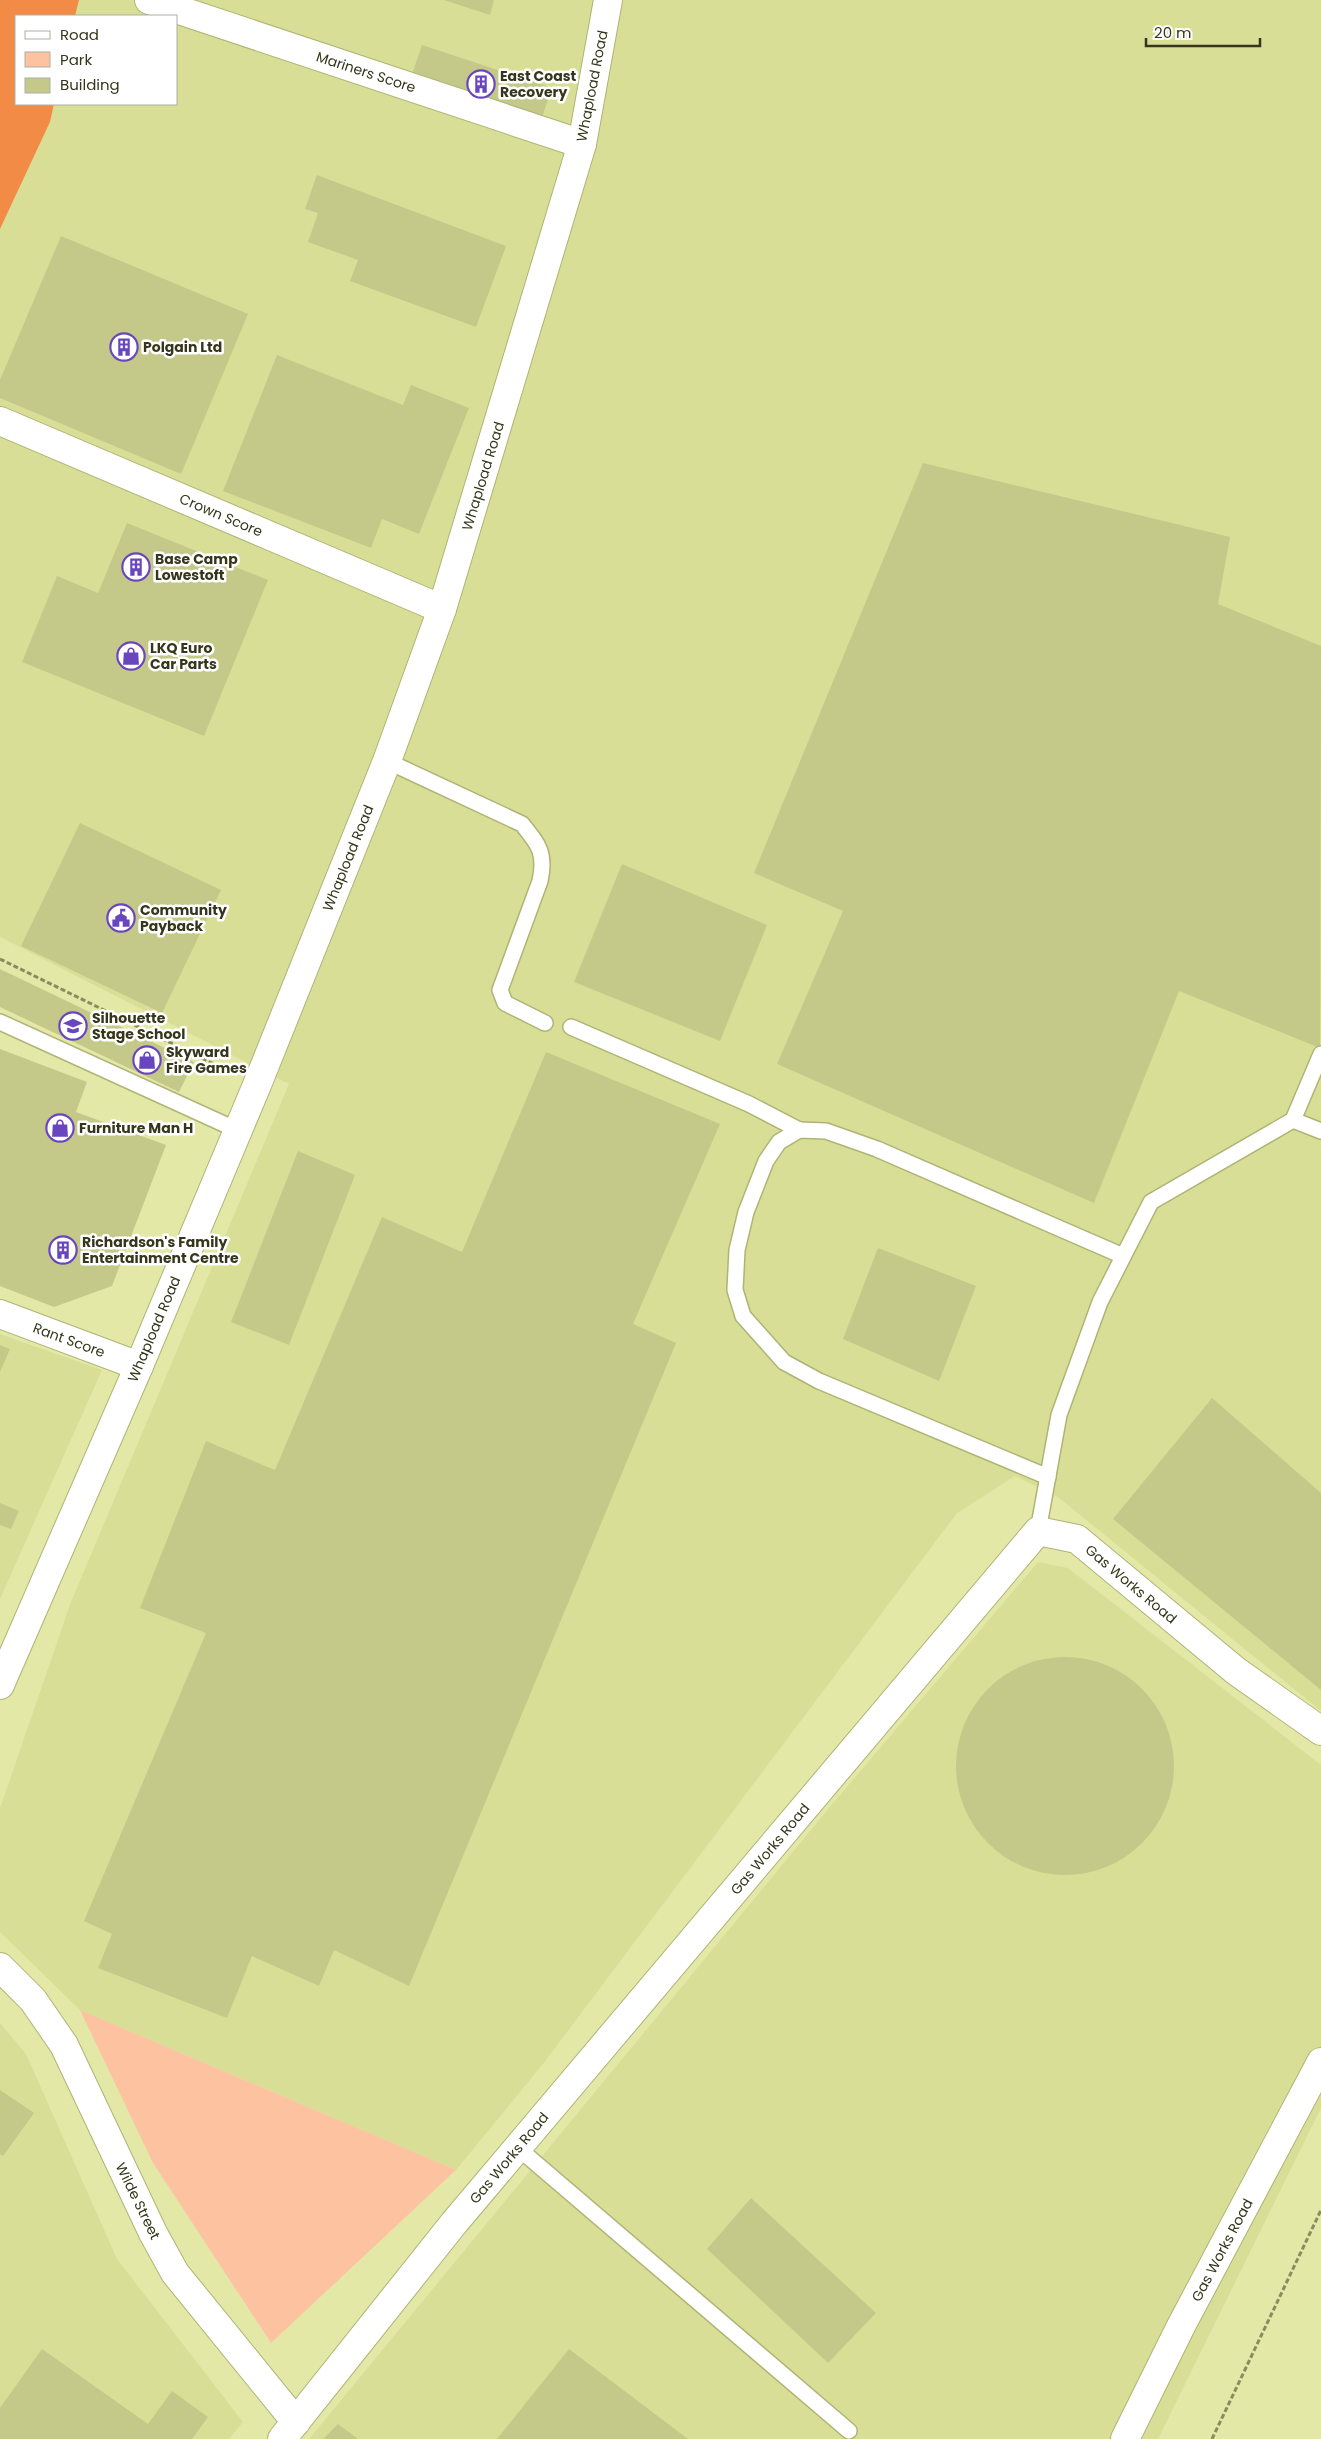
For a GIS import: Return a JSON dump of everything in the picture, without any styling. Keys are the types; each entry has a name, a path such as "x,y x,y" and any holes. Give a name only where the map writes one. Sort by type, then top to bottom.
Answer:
{"street":[{"name":"Mariners Score","path":"149,0 582,144"},
{"name":"Whapload Road","path":"0,1685 139,1366 257,1085 387,761 442,609 582,144 608,0"},
{"name":"Crown Score","path":"0,421 442,609"},
{"name":"Rant Score","path":"0,1314 139,1366"},
{"name":"Gas Works Road","path":"289,2431 454,2223 1038,1531 1076,1539 1236,1671 1321,1731"},
{"name":"Wilde Street","path":"0,1967 33,2000 64,2045 153,2234 175,2273 289,2431"},
{"name":"Gas Works Road","path":"1125,2439 1181,2326 1321,2062"}],"lane":[{"path":"387,761 522,824 537,844 543,864 540,881 500,990 505,1003 545,1023"},
{"path":"0,1022 237,1130"},
{"path":"571,1027 749,1104 799,1130 826,1131 877,1149 1123,1256"},
{"path":"1038,1531 1059,1415 1100,1302 1150,1202 1294,1120 1321,1054"},
{"path":"1294,1120 1321,1131"},
{"path":"799,1130 779,1142 766,1161 746,1212 737,1250 735,1290 743,1316 784,1362 819,1381 1048,1476"},
{"path":"518,2148 849,2431"}],"path":[{"path":"0,959 257,1085"},
{"path":"1212,2439 1321,2210"}],"shaded area":[{"path":"0,0 79,0 75,15 15,15 15,105 54,105 50,122 0,229"},
{"path":"79,0 1321,0 1321,1711 1058,1497 1015,1476 957,1513 543,2064 456,2170 80,2010 0,1932 0,1808 71,1602 289,1084 0,937 0,229 50,122 54,105 178,105 178,15 75,15"},
{"path":"0,1334 102,1370 0,1599"},
{"path":"1038,1562 1068,1568 1321,1765 1321,2108 1158,2439 309,2439 834,1802"},
{"path":"0,2023 26,2054 117,2259 243,2422 229,2439 0,2439"}],"green space":[{"path":"80,2010 456,2170 271,2343 153,2163"}],"building":[{"path":"444,0 494,0 490,15"},
{"name":"East Coast Recovery","path":"422,45 552,88 540,123 410,80"},
{"path":"317,175 506,246 476,327 350,281 358,260 308,242 318,213 305,209"},
{"name":"Polgain Ltd","path":"61,236 248,314 181,474 0,398 0,380"},
{"path":"277,355 403,405 411,385 469,408 419,534 382,519 371,548 223,491"},
{"path":"923,463 1230,537 1218,604 1321,646 1320,1048 1179,991 1094,1203 777,1064 843,911 754,873"},
{"name":"LKQ Euro Car Parts","path":"127,523 268,580 204,736 22,662 57,576 98,593"},
{"name":"Community Payback","path":"80,823 221,890 162,1013 21,946"},
{"path":"622,864 767,925 720,1041 574,982"},
{"path":"0,969 194,1062 179,1092 0,1007"},
{"path":"0,1049 87,1082 76,1112 166,1145 112,1286 54,1307 0,1286"},
{"path":"546,1052 720,1124 633,1324 676,1343 409,1986 334,1950 319,1986 252,1956 227,2018 98,1968 112,1934 84,1921 206,1633 140,1608 206,1441 275,1470 382,1217 462,1252"},
{"path":"298,1151 355,1175 289,1345 231,1322"},
{"path":"878,1248 976,1286 939,1381 843,1339"},
{"path":"0,1345 10,1349 0,1372"},
{"path":"1212,1398 1321,1493 1321,1690 1113,1519"},
{"path":"0,1503 19,1511 11,1529 0,1525"},
{"path":"1065,1657 1086,1659 1107,1666 1116,1670 1142,1689 1161,1715 1165,1724 1172,1745 1174,1766 1172,1787 1165,1808 1161,1817 1142,1843 1116,1862 1107,1866 1086,1873 1065,1875 1044,1873 1023,1866 1014,1862 988,1843 969,1817 965,1808 958,1787 956,1766 958,1745 965,1724 969,1715 988,1689 1014,1670 1023,1666 1044,1659"},
{"path":"0,2090 34,2113 3,2156 0,2154"},
{"path":"751,2198 876,2313 828,2363 707,2249"},
{"path":"42,2349 148,2424 172,2391 208,2417 192,2439 0,2439 0,2408"},
{"path":"569,2349 688,2439 497,2439"},
{"path":"338,2424 358,2439 323,2439"}],"place":[{"name":"East Coast Recovery","path":"481,84"},
{"name":"Polgain Ltd","path":"124,347"},
{"name":"Base Camp Lowestoft","path":"136,567"},
{"name":"LKQ Euro Car Parts","path":"131,656"},
{"name":"Community Payback","path":"121,918"},
{"name":"Silhouette Stage School","path":"73,1026"},
{"name":"Skyward Fire Games","path":"147,1060"},
{"name":"Furniture Man H","path":"60,1128"},
{"name":"Richardson's Family Entertainment Centre","path":"63,1250"}]}
